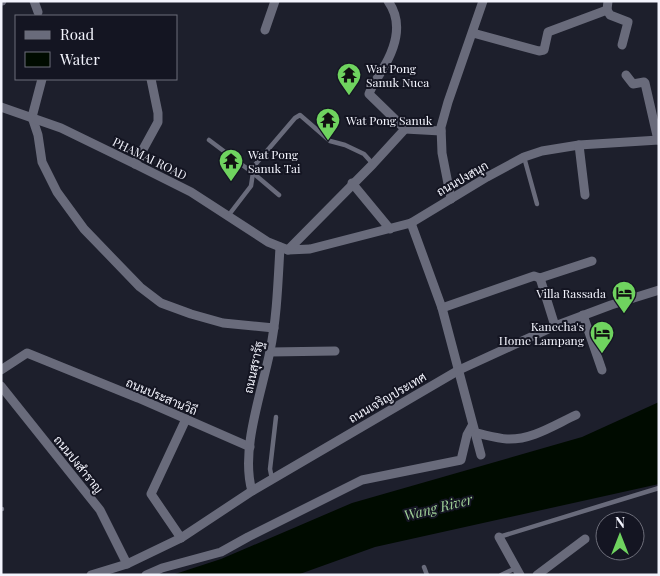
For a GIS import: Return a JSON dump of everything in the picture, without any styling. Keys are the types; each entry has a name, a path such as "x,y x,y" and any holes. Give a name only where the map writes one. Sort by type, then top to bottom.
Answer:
{"street":[{"path":"34,1 38,12"},
{"path":"265,30 275,1"},
{"path":"388,1 394,11 398,24 394,44 369,94 405,130 441,131"},
{"path":"451,198 442,153 441,131 448,102 483,1"},
{"path":"473,32 538,51 544,50 548,32 608,5 610,15 628,22 622,45"},
{"path":"626,75 633,84 645,83 658,140"},
{"path":"42,80 32,117 38,135 42,162 57,192 84,229 140,288 161,303 223,324 274,328"},
{"path":"135,164 158,122 151,80"},
{"name":"PHAMAI ROAD","path":"1,107 62,128 135,164 191,192 268,242 284,248"},
{"path":"284,248 329,203 373,164 405,130"},
{"name":"ถนนปงสนุก","path":"284,248 310,249 411,223 524,157 542,151 579,145 658,140"},
{"path":"579,145 585,195"},
{"path":"352,184 390,229"},
{"path":"411,223 442,308 481,455"},
{"name":"ถนนสุรารัฐ","path":"252,491 248,464 250,447 270,352 284,248"},
{"path":"442,308 534,276 540,278 592,261"},
{"path":"540,278 555,326"},
{"name":"ถนนเจริญประเทศ","path":"91,575 127,564 181,538 252,491 459,370 555,326 659,290"},
{"path":"583,315 602,370"},
{"path":"270,352 335,351"},
{"name":"ถนนประสานวิถี","path":"1,370 27,353 250,447"},
{"name":"ถนนปงสำราญ","path":"1,386 100,510 127,564"},
{"path":"474,430 508,439 522,438 535,435 576,414"},
{"path":"181,538 151,494 186,419"},
{"path":"146,575 162,568 221,552 248,536 362,480 461,460 474,430"},
{"path":"499,537 519,571"},
{"path":"537,575 586,539"}],"lane":[{"path":"228,216 251,186 254,166 295,118 300,115 330,141 345,145 364,154 373,164"},
{"path":"209,140 279,195"},
{"path":"524,157 537,204"},
{"path":"272,479 270,469 276,417"},
{"path":"499,537 659,488"},
{"path":"424,567 428,575"},
{"path":"501,575 519,571"}],"water":[{"name":"Wang River","path":"659,402 659,484 375,547 297,575 172,575 221,559 352,503 582,437"}],"place":[{"name":"Wat Pong Sanuk Nuea","path":"349,96"},
{"name":"Wat Pong Sanuk","path":"328,141"},
{"name":"Wat Pong Sanuk Tai","path":"231,182"},
{"name":"Villa Rassada","path":"624,314"},
{"name":"Kanecha's Home Lampang","path":"602,354"}]}
